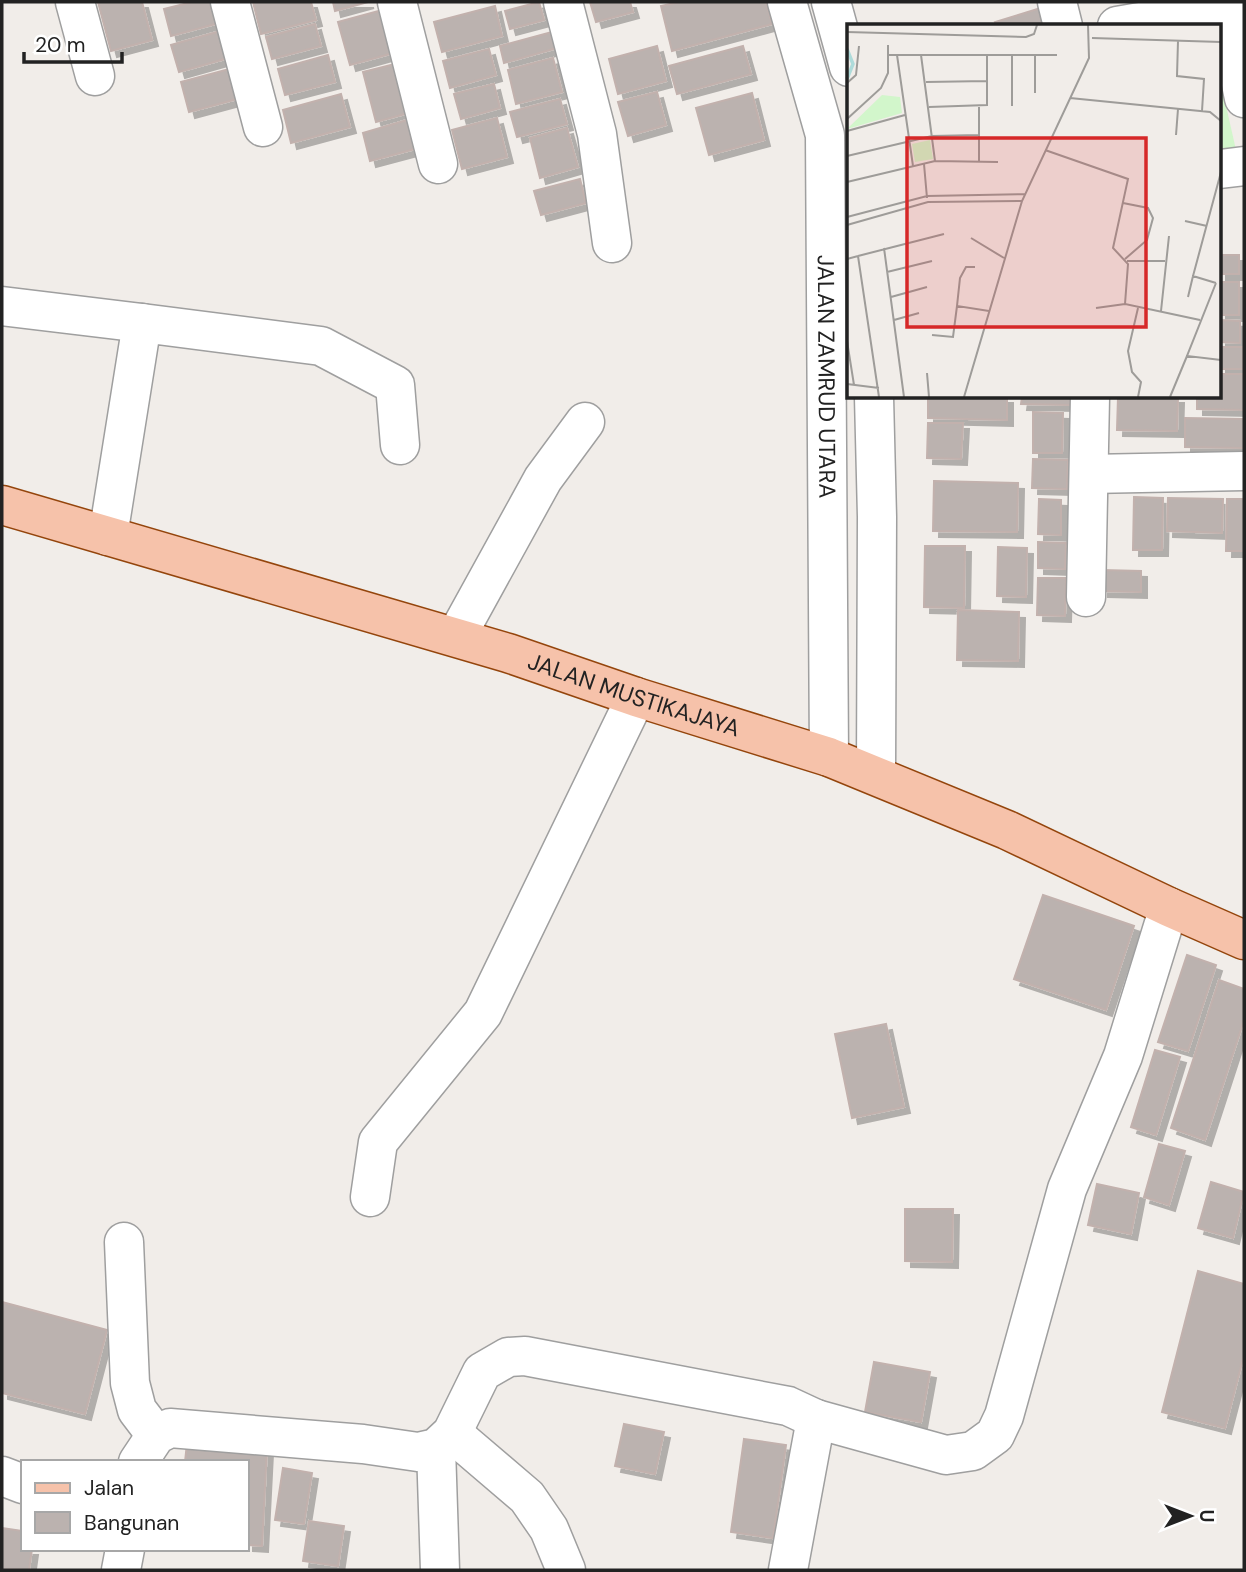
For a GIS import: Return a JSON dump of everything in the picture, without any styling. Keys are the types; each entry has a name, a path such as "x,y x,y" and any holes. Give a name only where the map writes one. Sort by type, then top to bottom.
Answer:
{"main road":[{"name":"JALAN MUSTIKAJAYA","path":"2,505 456,637 829,757 1007,830 1244,940"}],"street":[{"path":"75,2 95,76"},
{"path":"230,2 263,127"},
{"path":"397,2 438,164"},
{"path":"563,2 597,134 612,243"},
{"name":"JALAN ZAMRUD UTARA","path":"787,2 837,133 828,517 829,757"},
{"path":"831,2 847,60"},
{"path":"1057,2 1062,24"},
{"path":"1127,24 1231,4 1244,98"},
{"path":"1222,169 1244,166"},
{"path":"2,306 321,346 395,385 400,445"},
{"path":"108,536 142,323"},
{"name":"JALAN ZAMRUD UTARA","path":"874,399 877,517 876,775"},
{"path":"1086,597 1090,399"},
{"path":"456,637 543,479 585,422"},
{"path":"1088,474 1244,471"},
{"path":"828,517 877,517"},
{"path":"370,1197 378,1142 483,1013 636,697"},
{"path":"440,1570 444,1440 482,1372 508,1357 525,1356 753,1398 788,1406 816,1419 946,1455 974,1451 995,1435 1004,1416 1067,1189 1124,1056 1169,907"},
{"path":"124,1242 130,1383 147,1448 170,1428 363,1444 418,1452 444,1440"},
{"path":"788,1570 816,1419"},
{"path":"444,1440 527,1497 549,1529 566,1570"},
{"path":"2,1476 21,1483"},
{"path":"121,1570 125,1551"}],"green space":[{"path":"1222,88 1236,150 1222,152"}],"building":[{"path":"98,2 142,2 152,40 111,51"},
{"path":"192,2 213,2 219,23 171,36 164,9"},
{"path":"253,2 311,2 316,20 261,34"},
{"path":"333,2 368,2 335,11"},
{"path":"539,2 544,20 510,29 505,11"},
{"path":"590,2 630,2 633,12 596,22"},
{"path":"679,2 766,2 772,24 672,51 661,6"},
{"path":"495,6 502,36 442,52 434,22"},
{"path":"1047,6 1052,24 996,24 995,22"},
{"path":"386,9 397,52 350,65 338,22"},
{"path":"315,24 321,46 272,59 266,37"},
{"path":"224,30 232,57 179,72 171,45"},
{"path":"552,32 557,48 504,63 500,46"},
{"path":"657,46 666,81 618,94 609,59"},
{"path":"743,46 751,74 677,94 669,66"},
{"path":"489,49 496,75 450,88 443,61"},
{"path":"328,55 335,82 285,95 278,69"},
{"path":"553,58 562,92 516,104 508,70"},
{"path":"399,63 412,112 376,122 363,72"},
{"path":"233,68 241,98 189,112 181,82"},
{"path":"494,84 500,108 461,119 454,94"},
{"path":"657,92 666,125 628,136 618,102"},
{"path":"752,93 764,140 709,155 696,108"},
{"path":"341,94 350,127 291,143 283,110"},
{"path":"560,99 567,124 517,137 510,112"},
{"path":"497,118 507,157 462,169 452,130"},
{"path":"407,120 415,149 370,161 363,133"},
{"path":"567,128 578,167 540,178 530,138"},
{"path":"580,179 586,203 541,215 534,191"},
{"path":"1222,255 1239,255 1239,274 1222,274"},
{"path":"1222,282 1239,282 1239,315 1222,315"},
{"path":"1222,320 1240,321 1240,343 1222,342"},
{"path":"1222,347 1243,347 1243,369 1222,369"},
{"path":"1222,374 1244,374 1244,410 1197,409 1197,399 1222,399"},
{"path":"928,399 1007,399 1007,420 928,418"},
{"path":"1022,399 1070,399 1070,405 1021,404"},
{"path":"1118,399 1178,399 1177,431 1117,430"},
{"path":"1033,412 1063,413 1062,453 1033,453"},
{"path":"1185,418 1244,419 1244,448 1185,447"},
{"path":"928,423 963,423 961,459 927,458"},
{"path":"1033,459 1068,460 1067,489 1032,488"},
{"path":"934,481 1018,483 1017,532 933,531"},
{"path":"1134,497 1163,498 1162,550 1133,550"},
{"path":"1168,498 1223,499 1222,533 1167,531"},
{"path":"1039,499 1061,500 1061,535 1038,534"},
{"path":"1227,499 1244,499 1244,551 1226,551"},
{"path":"1038,542 1066,543 1065,569 1038,568"},
{"path":"925,546 965,546 964,608 924,607"},
{"path":"998,547 1027,548 1026,597 997,596"},
{"path":"1102,570 1141,571 1141,592 1102,591"},
{"path":"1038,578 1066,578 1065,616 1037,615"},
{"path":"958,610 1019,612 1018,661 957,660"},
{"path":"1043,895 1134,926 1106,1010 1014,979"},
{"path":"1187,955 1216,965 1188,1051 1158,1042"},
{"path":"1219,980 1244,989 1244,1020 1205,1140 1171,1128"},
{"path":"886,1024 904,1107 852,1118 835,1034"},
{"path":"1155,1050 1180,1057 1156,1135 1131,1127"},
{"path":"1159,1144 1185,1151 1169,1205 1144,1197"},
{"path":"1211,1182 1244,1192 1233,1238 1198,1228"},
{"path":"1097,1184 1139,1193 1131,1234 1088,1225"},
{"path":"905,1209 953,1209 952,1262 905,1261"},
{"path":"1198,1271 1244,1284 1244,1355 1225,1428 1162,1412"},
{"path":"2,1302 107,1330 85,1414 2,1393"},
{"path":"874,1362 930,1372 921,1422 865,1412"},
{"path":"624,1424 664,1432 655,1474 615,1466"},
{"path":"744,1439 786,1445 773,1538 731,1532"},
{"path":"187,1443 267,1448 262,1546 248,1545 248,1460 185,1460"},
{"path":"283,1468 312,1473 304,1524 275,1520"},
{"path":"309,1521 344,1526 338,1566 303,1561"},
{"path":"2,1528 21,1531 21,1551 32,1551 29,1570 2,1569"}]}
